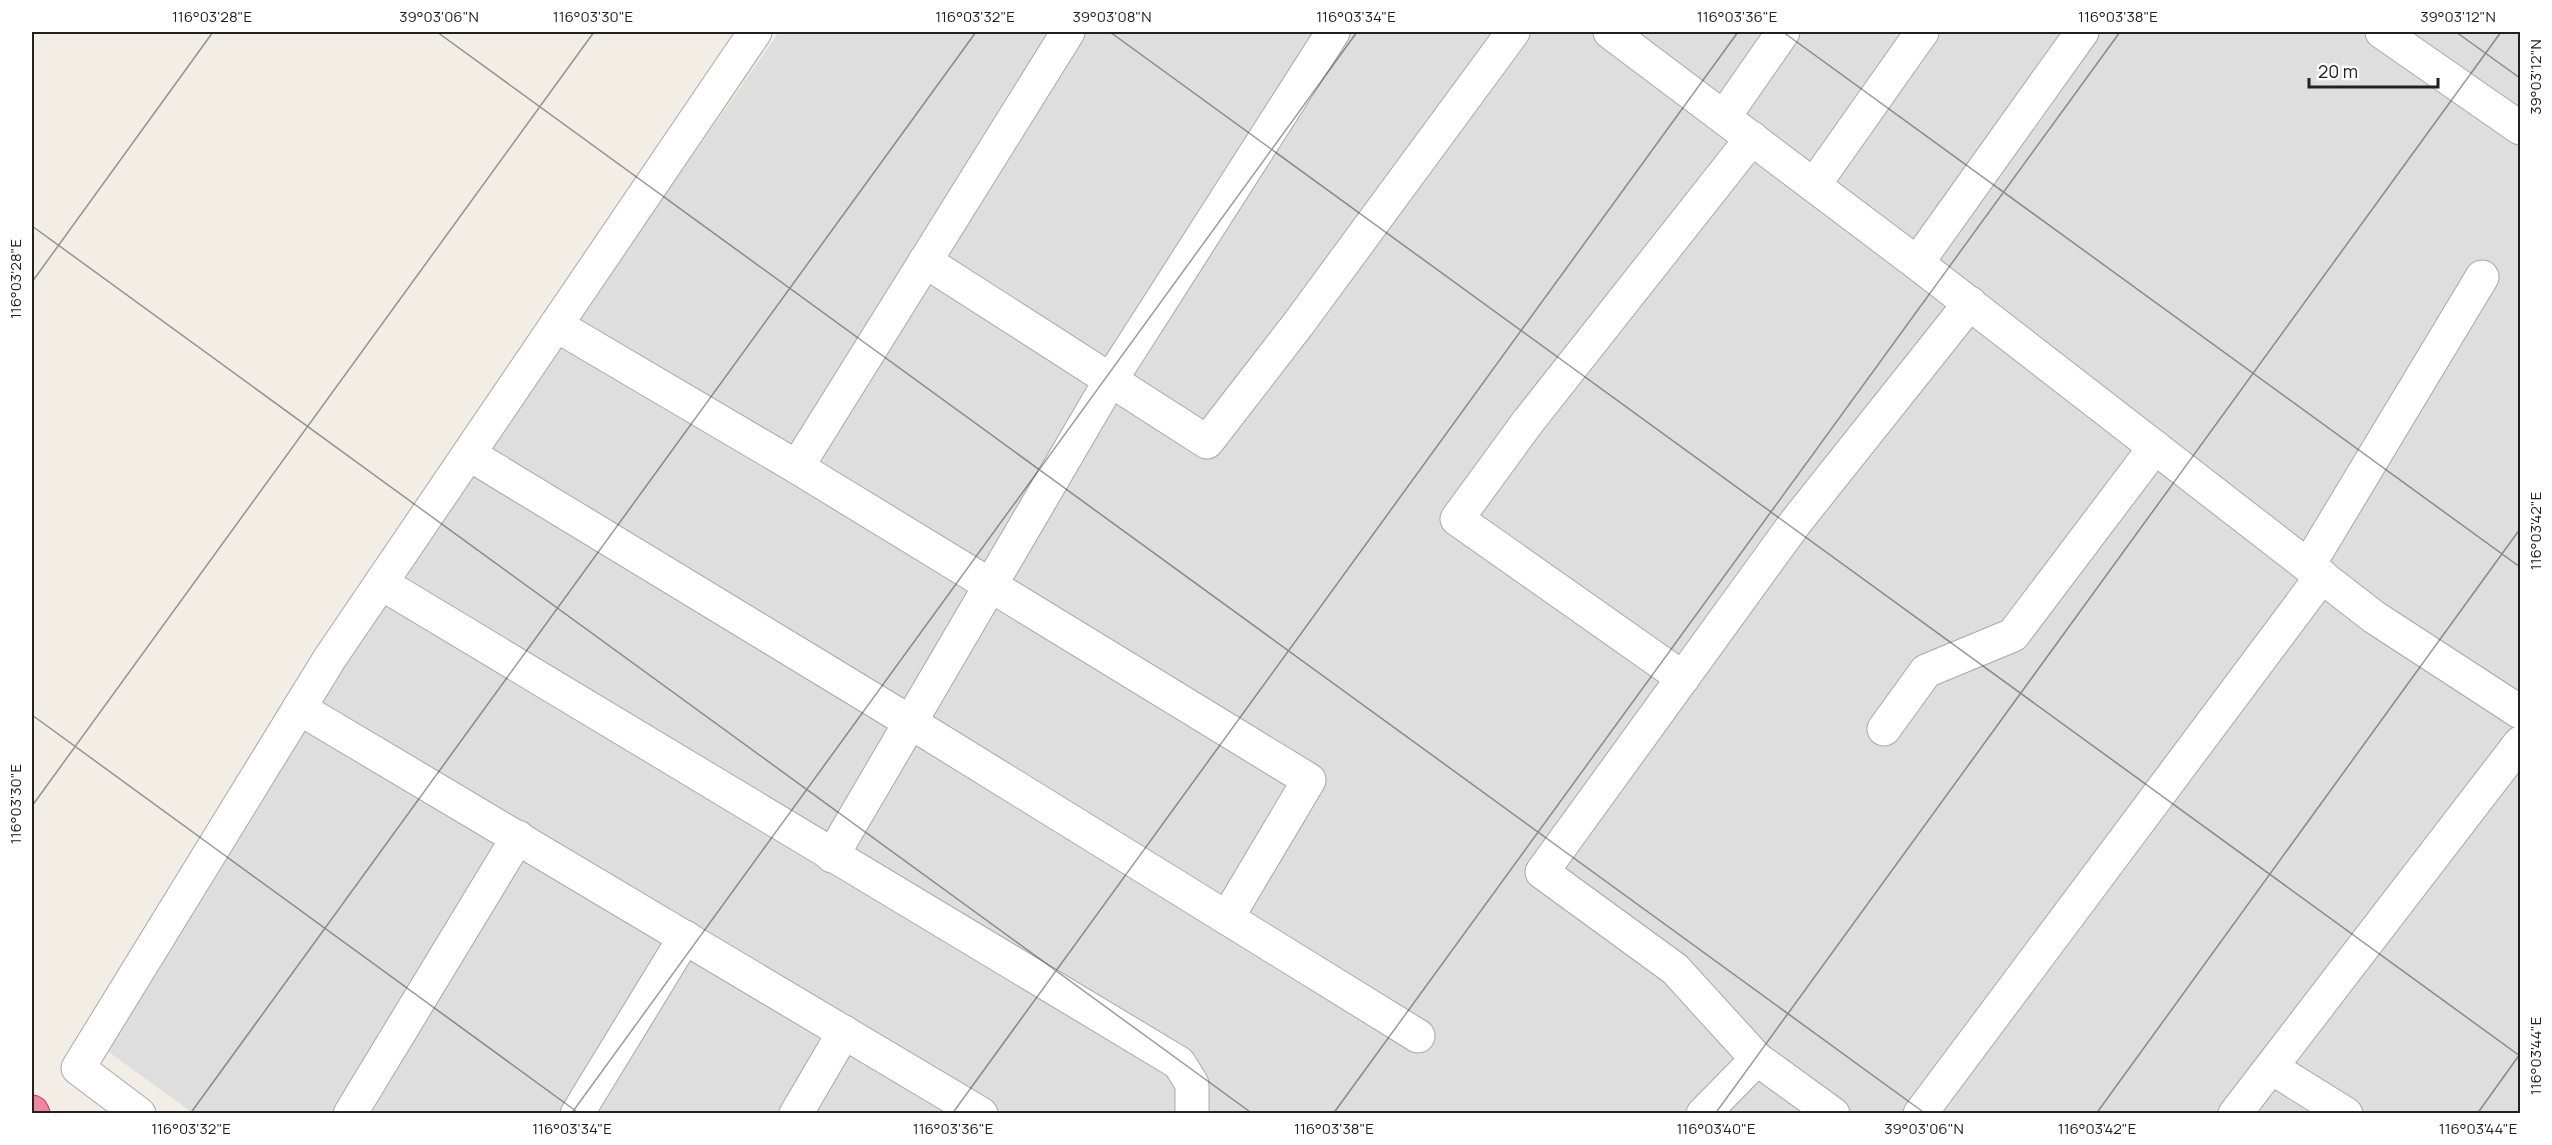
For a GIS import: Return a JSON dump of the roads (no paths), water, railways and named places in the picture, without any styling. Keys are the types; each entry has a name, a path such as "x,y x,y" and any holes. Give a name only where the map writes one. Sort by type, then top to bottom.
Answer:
{"street":[{"path":"140,1113 78,1068 299,708 468,454 755,32"},
{"path":"797,467 1068,32"},
{"path":"832,856 1110,381 1333,32"},
{"path":"926,261 1207,442 1299,323 1514,32"},
{"path":"1610,32 1917,262 2374,617 2520,712"},
{"path":"1724,117 1783,32"},
{"path":"1814,185 1922,32"},
{"path":"1917,262 2082,32"},
{"path":"2382,32 2520,128"},
{"path":"1683,678 1457,519 1527,423 1752,138"},
{"path":"1920,1113 2315,571 2482,277"},
{"path":"1833,1113 1757,1059 1675,969 1542,872 1795,523 1970,303"},
{"path":"556,325 797,467 1309,780 1227,918"},
{"path":"1884,729 1926,671 2013,635 2154,447"},
{"path":"468,454 910,722 1418,1036"},
{"path":"381,583 1179,1063 1192,1084 1192,1113"},
{"path":"299,708 981,1113"},
{"path":"2235,1113 2272,1068 2520,743"},
{"path":"350,1113 518,837"},
{"path":"577,1113 685,938"},
{"path":"796,1113 844,1032"},
{"path":"1704,1113 1757,1059"},
{"path":"2272,1068 2346,1113"}]}
